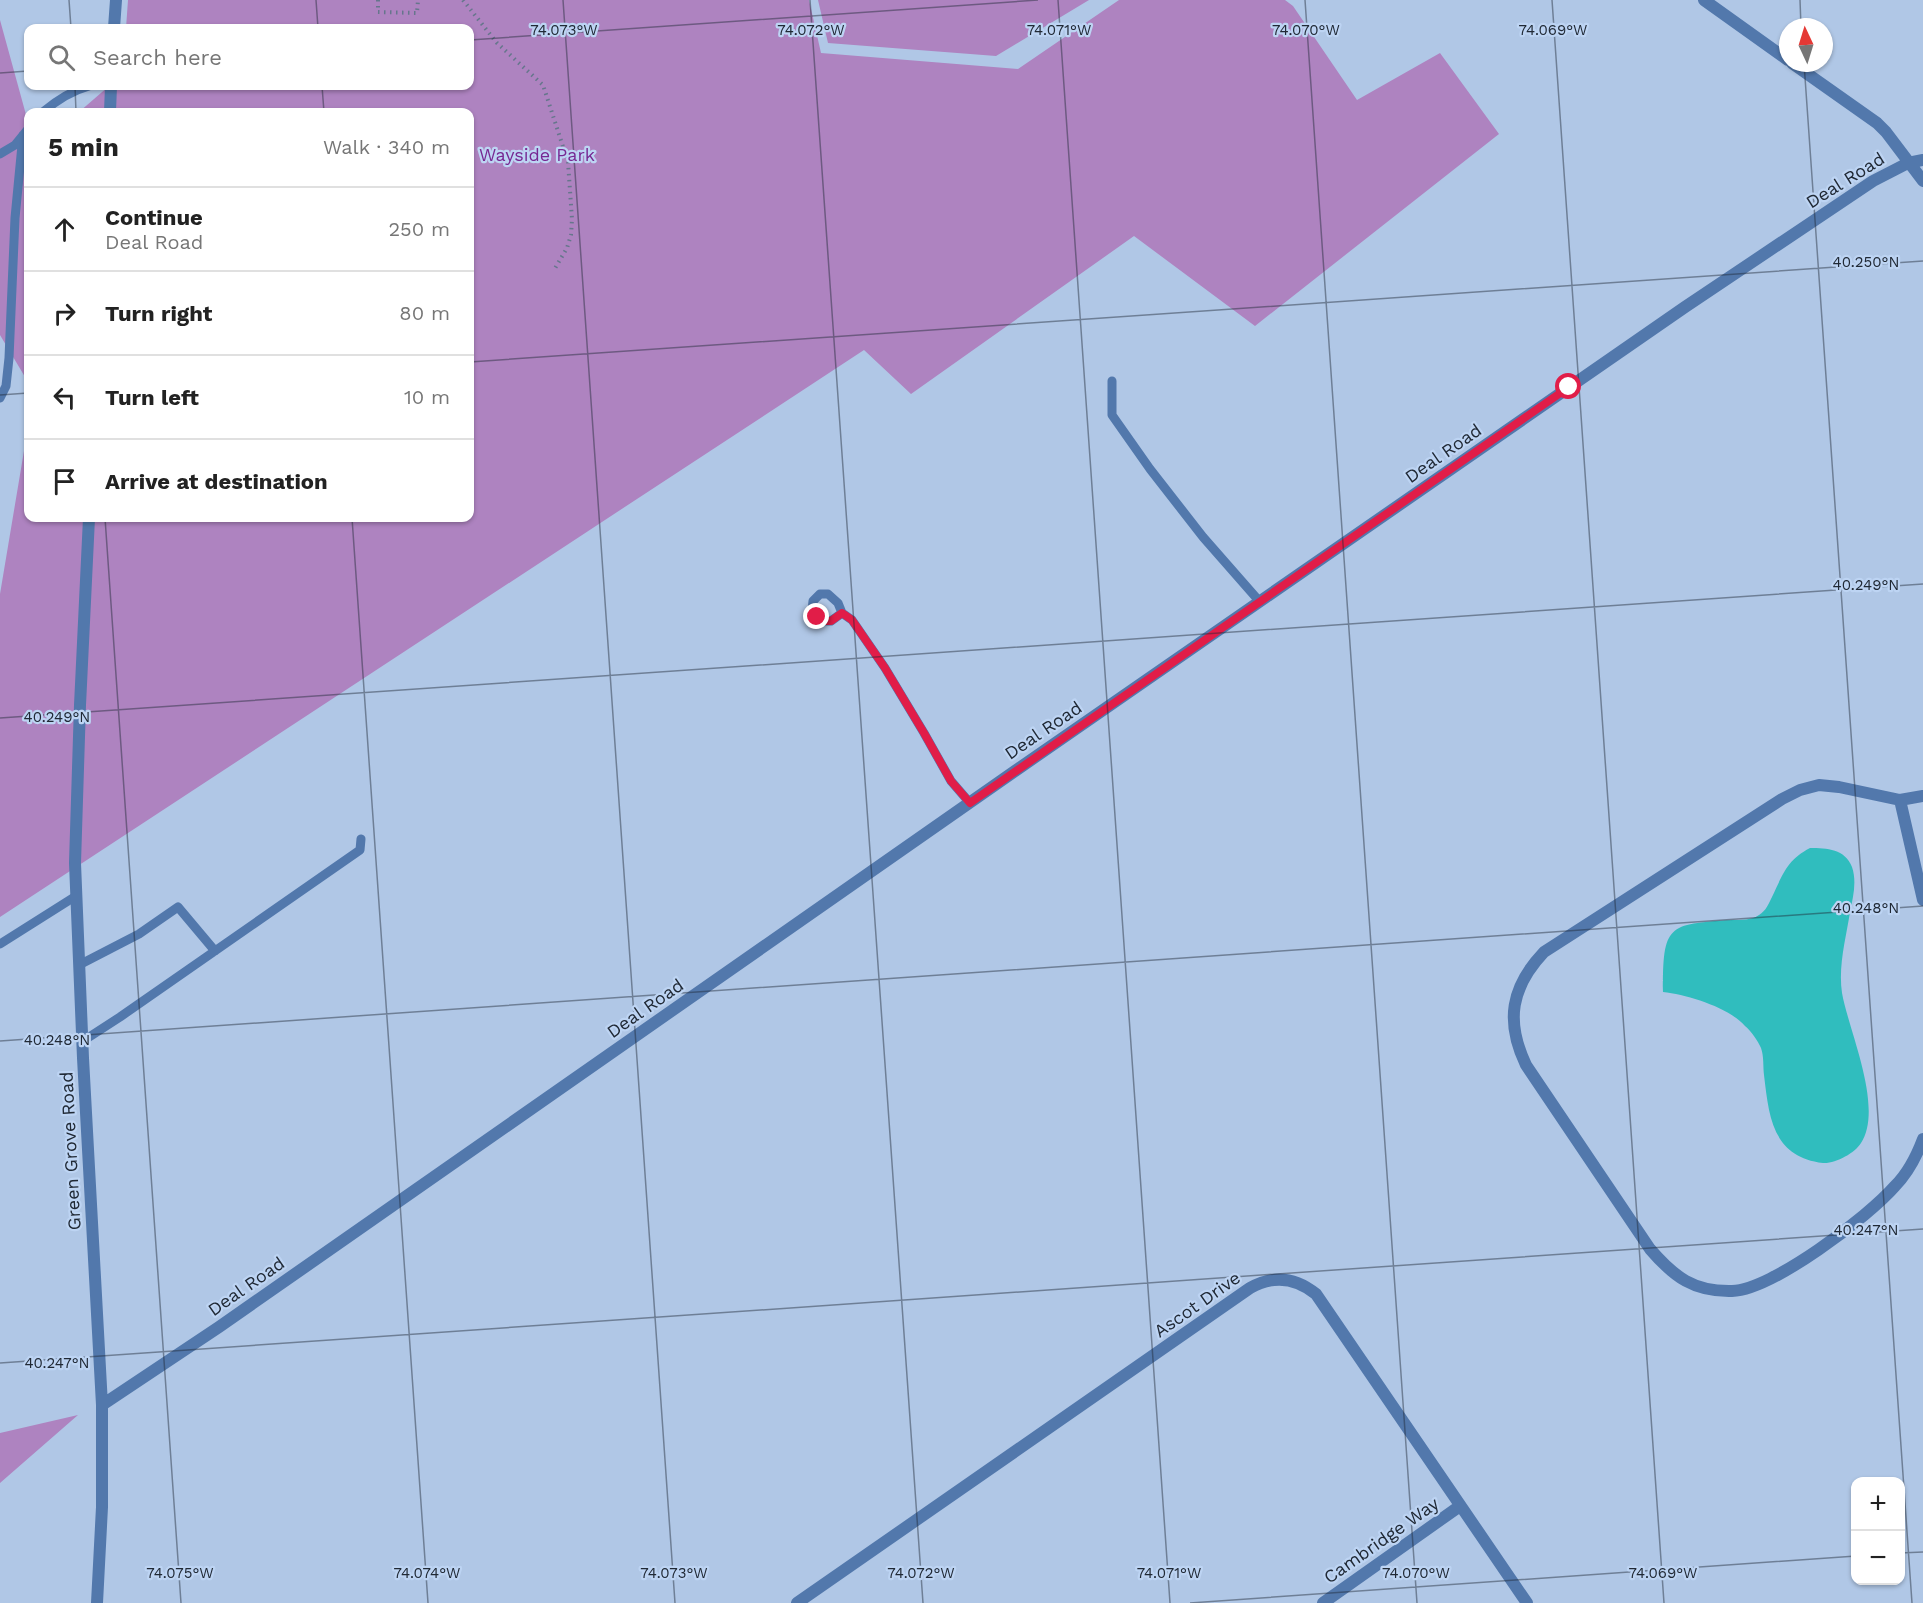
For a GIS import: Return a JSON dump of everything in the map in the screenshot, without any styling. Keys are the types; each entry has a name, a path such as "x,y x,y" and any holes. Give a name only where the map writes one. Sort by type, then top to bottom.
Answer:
{"street":[{"path":"114,24 116,0"},
{"path":"1704,0 1779,54"},
{"path":"1805,72 1877,123 1923,181"},
{"path":"110,108 111,90"},
{"name":"Deal Road","path":"102,1405 252,1304 1694,300 1873,181 1908,163 1923,160"},
{"name":"Green Grove Road","path":"89,522 80,705 76,896 102,1405 102,1507 97,1603"},
{"path":"1923,796 1900,800 1819,785 1800,790 1782,799 1544,952 1524,976 1517,995 1514,1029 1518,1048 1526,1065 1650,1249 1681,1280 1695,1286 1716,1291 1735,1291 1755,1287 1786,1270 1865,1216 1897,1185 1919,1150 1923,1139"},
{"path":"1900,800 1923,900"},
{"name":"Ascot Drive","path":"797,1603 1250,1288 1262,1281 1278,1279 1287,1279 1306,1286 1316,1294 1527,1603"},
{"name":"Cambridge Way","path":"1323,1603 1460,1506"}],"lane":[{"path":"48,108 75,90"},
{"path":"0,154 15,145 24,134"},
{"path":"0,398 6,386 9,357 15,218 24,148"},
{"path":"1112,381 1112,415 1150,469 1203,537 1260,602"},
{"path":"842,613 852,620 885,668 951,781 970,803"},
{"path":"82,1041 360,850 361,839"},
{"path":"0,944 76,896"},
{"path":"79,965 139,934 178,907 215,951"}],"path":[{"path":"378,0 378,12 417,13 418,0"},
{"path":"463,0 497,43 543,85 568,162 572,219 567,249 554,270"}],"green space":[{"name":"Wayside Park","path":"128,0 809,0 821,53 1018,69 1119,0 1285,0 1293,6 1357,100 1440,53 1499,134 1255,326 1134,236 911,394 864,350 0,917 0,594 24,451 24,522 474,522 474,108 84,108 104,90 474,90 474,24 126,24"},
{"path":"818,0 1089,0 996,56 828,43"},
{"path":"0,20 24,108 24,375 0,335"},
{"path":"78,1415 0,1483 0,1433"}],"shaded area":[{"path":"1810,848 1829,849 1840,853 1845,856 1852,867 1854,890 1843,952 1841,983 1863,1069 1869,1110 1867,1128 1858,1147 1844,1157 1828,1163 1806,1159 1793,1152 1776,1132 1768,1105 1762,1051 1747,1028 1738,1019 1718,1008 1695,999 1663,992 1665,953 1673,932 1694,924 1746,919 1759,915 1767,907 1791,863"}],"route":[{"path":"817,617 822,621 831,621 842,613 852,620 885,668 951,781 970,803 1569,387"}]}
